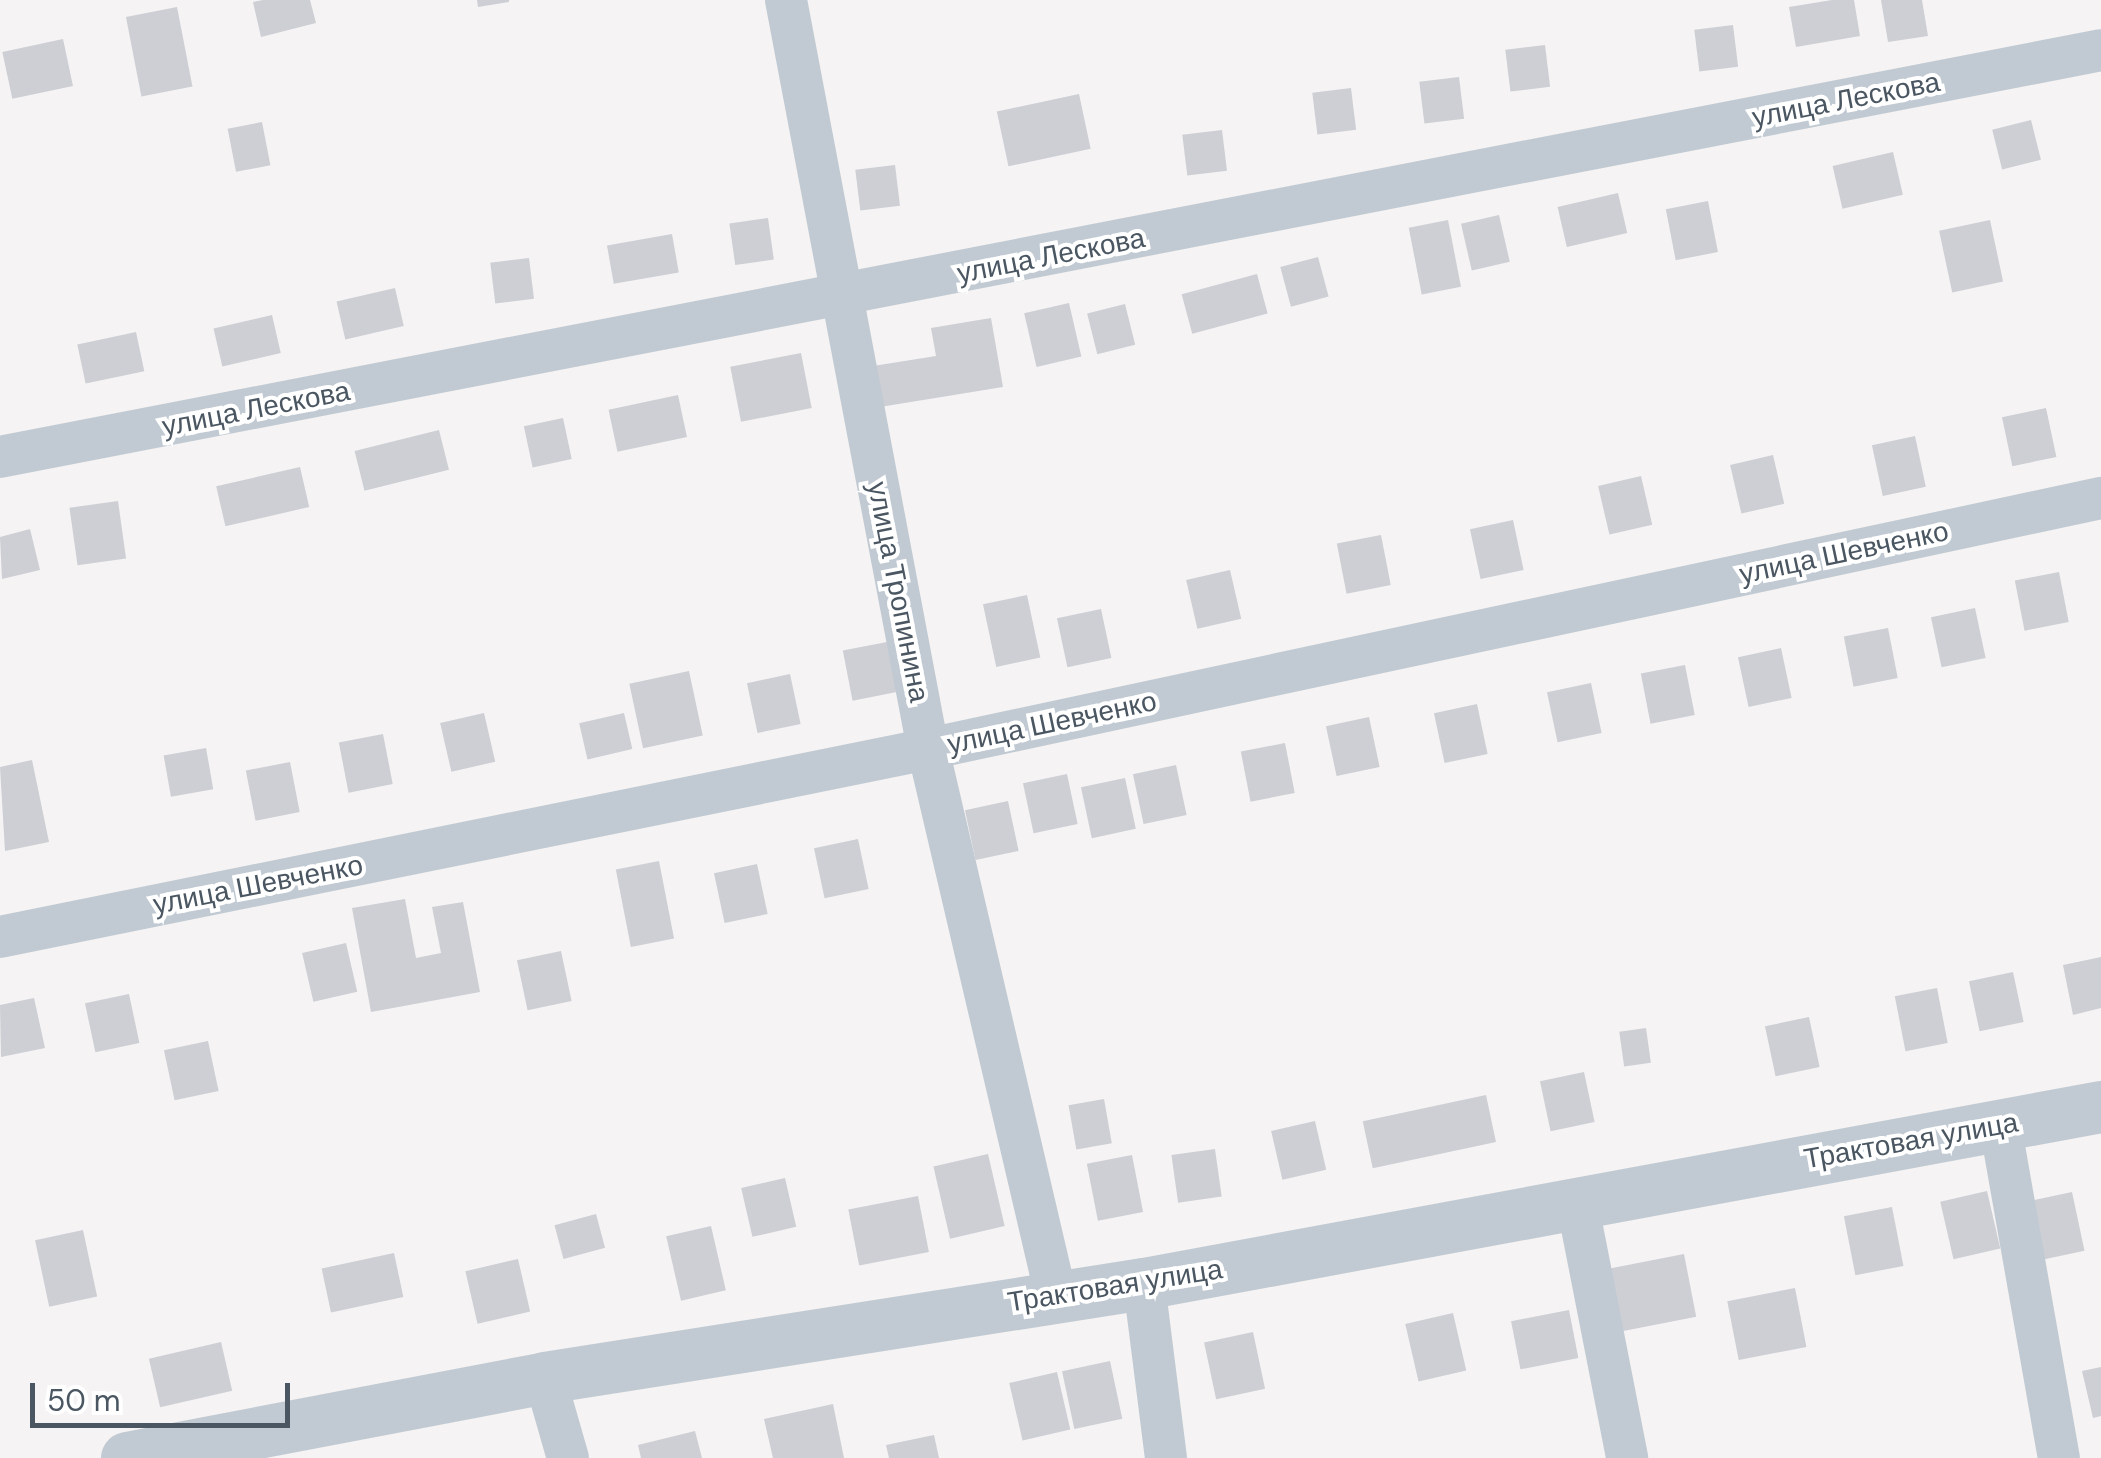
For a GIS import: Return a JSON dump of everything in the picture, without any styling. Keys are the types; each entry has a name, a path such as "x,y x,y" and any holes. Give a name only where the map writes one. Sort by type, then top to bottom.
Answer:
{"street":[{"name":"улица Тропинина","path":"786,0 928,749 1056,1296"},
{"name":"улица Лескова","path":"0,458 842,298 2101,50"},
{"name":"улица Шевченко","path":"0,937 928,749 2101,498"},
{"name":"Трактовая улица","path":"139,1457 545,1378 1144,1284 2101,1107"},
{"path":"2000,1124 2059,1458"},
{"path":"1577,1202 1627,1458"},
{"path":"1144,1284 1166,1458"},
{"path":"545,1378 568,1458"}],"building":[{"path":"310,0 316,23 261,37 253,2"},
{"path":"477,0 509,0 509,2 478,7"},
{"path":"1854,0 1860,36 1796,47 1789,7"},
{"path":"1881,0 1922,0 1928,36 1888,42"},
{"path":"177,7 192,87 141,96 126,17"},
{"path":"1733,25 1738,67 1699,71 1694,30"},
{"path":"63,39 73,86 12,99 2,52"},
{"path":"1545,45 1550,87 1510,92 1505,50"},
{"path":"1459,77 1464,119 1424,124 1419,82"},
{"path":"1351,88 1356,130 1317,134 1312,93"},
{"path":"1079,94 1091,149 1008,166 997,111"},
{"path":"2031,120 2041,160 2002,169 1992,130"},
{"path":"262,122 270,165 236,172 228,129"},
{"path":"1222,130 1227,171 1187,176 1182,135"},
{"path":"1893,152 1903,195 1842,209 1833,166"},
{"path":"895,165 900,206 860,211 855,170"},
{"path":"1618,193 1627,233 1567,247 1558,207"},
{"path":"1708,201 1718,252 1676,260 1666,209"},
{"path":"1499,215 1510,262 1472,271 1461,224"},
{"path":"768,218 774,260 735,265 729,223"},
{"path":"1448,220 1461,287 1422,294 1409,228"},
{"path":"1990,220 2003,282 1952,292 1939,231"},
{"path":"672,234 679,272 614,284 607,245"},
{"path":"1318,257 1329,297 1291,307 1280,267"},
{"path":"529,258 534,299 495,303 490,263"},
{"path":"1257,274 1268,314 1192,334 1182,294"},
{"path":"395,288 404,326 345,339 337,301"},
{"path":"1069,303 1081,357 1037,367 1024,313"},
{"path":"1125,304 1135,345 1097,354 1087,313"},
{"path":"272,315 281,353 222,366 214,328"},
{"path":"991,318 1003,387 880,407 873,366 936,356 931,328"},
{"path":"136,332 144,371 86,384 77,344"},
{"path":"801,353 812,408 741,422 730,367"},
{"path":"678,395 687,437 617,452 609,410"},
{"path":"2046,408 2056,457 2012,466 2002,417"},
{"path":"563,418 572,459 533,467 524,426"},
{"path":"439,430 449,470 365,491 355,451"},
{"path":"1915,436 1926,487 1883,496 1872,445"},
{"path":"1773,455 1784,504 1741,514 1730,465"},
{"path":"300,467 309,507 225,526 216,486"},
{"path":"1641,476 1652,525 1609,535 1598,486"},
{"path":"118,501 126,558 78,565 69,508"},
{"path":"1513,520 1524,570 1481,579 1470,529"},
{"path":"30,529 40,570 2,579 0,537"},
{"path":"1381,535 1391,585 1347,594 1337,544"},
{"path":"1230,570 1241,619 1197,629 1186,580"},
{"path":"2059,572 2069,622 2025,631 2015,581"},
{"path":"1027,595 1040,658 996,667 983,604"},
{"path":"1975,608 1986,658 1942,667 1931,617"},
{"path":"1101,609 1111,658 1067,667 1057,618"},
{"path":"1888,628 1898,678 1854,687 1844,637"},
{"path":"887,642 897,692 853,701 843,651"},
{"path":"1781,648 1792,698 1749,707 1738,657"},
{"path":"1685,665 1695,715 1651,724 1641,674"},
{"path":"689,671 703,736 643,748 629,684"},
{"path":"790,674 801,724 758,733 747,683"},
{"path":"1591,683 1602,733 1558,742 1547,692"},
{"path":"1477,704 1488,754 1445,763 1434,713"},
{"path":"484,713 495,762 451,772 440,723"},
{"path":"624,713 632,749 588,759 579,723"},
{"path":"1369,717 1380,767 1337,776 1326,726"},
{"path":"383,734 393,784 349,793 339,743"},
{"path":"1285,743 1295,793 1251,802 1241,752"},
{"path":"206,748 213,789 171,797 164,755"},
{"path":"32,760 49,842 5,851 0,767"},
{"path":"290,762 300,812 256,821 246,771"},
{"path":"1176,765 1187,815 1144,824 1133,774"},
{"path":"1067,774 1078,824 1034,833 1023,783"},
{"path":"1125,778 1136,829 1092,838 1081,787"},
{"path":"1008,801 1019,851 976,860 965,810"},
{"path":"858,839 869,889 825,898 814,848"},
{"path":"659,861 674,939 631,947 616,869"},
{"path":"757,864 768,914 725,923 714,873"},
{"path":"405,899 416,958 441,953 432,907 463,902 480,992 371,1012 352,908"},
{"path":"346,943 357,992 313,1002 302,953"},
{"path":"561,951 572,1001 528,1010 517,960"},
{"path":"2101,957 2101,1008 2073,1015 2063,965"},
{"path":"2013,972 2024,1022 1980,1031 1969,981"},
{"path":"1937,988 1948,1043 1905,1051 1895,996"},
{"path":"129,994 139,1043 95,1052 85,1003"},
{"path":"34,998 45,1048 1,1057 0,1005"},
{"path":"1809,1017 1820,1067 1776,1076 1765,1026"},
{"path":"1646,1028 1651,1063 1624,1066 1619,1032"},
{"path":"208,1041 219,1091 175,1100 164,1050"},
{"path":"1584,1072 1595,1122 1551,1131 1540,1081"},
{"path":"1486,1095 1496,1142 1373,1168 1363,1121"},
{"path":"1104,1099 1112,1143 1076,1150 1069,1105"},
{"path":"1315,1121 1326,1170 1282,1180 1271,1131"},
{"path":"1215,1149 1222,1197 1178,1203 1171,1155"},
{"path":"988,1154 1005,1226 950,1239 933,1167"},
{"path":"1132,1155 1143,1212 1098,1221 1087,1164"},
{"path":"785,1178 796,1227 752,1237 741,1188"},
{"path":"1987,1191 2000,1248 1954,1259 1940,1202"},
{"path":"2072,1192 2084,1251 2038,1261 2025,1202"},
{"path":"918,1196 929,1252 859,1266 848,1210"},
{"path":"1892,1207 1903,1266 1855,1275 1844,1216"},
{"path":"596,1214 605,1248 564,1259 554,1225"},
{"path":"711,1226 726,1290 681,1301 666,1236"},
{"path":"83,1230 97,1297 49,1307 35,1240"},
{"path":"394,1253 403,1297 331,1312 322,1268"},
{"path":"1684,1254 1696,1317 1612,1333 1600,1270"},
{"path":"518,1259 530,1312 478,1324 465,1271"},
{"path":"1795,1288 1806,1347 1739,1360 1727,1301"},
{"path":"1569,1310 1578,1358 1520,1369 1511,1321"},
{"path":"1453,1313 1466,1370 1419,1382 1405,1324"},
{"path":"1253,1332 1265,1389 1216,1399 1204,1342"},
{"path":"221,1342 232,1391 160,1407 149,1359"},
{"path":"1110,1361 1122,1419 1074,1429 1062,1371"},
{"path":"2101,1367 2101,1416 2093,1418 2082,1371"},
{"path":"1057,1372 1070,1429 1023,1441 1009,1383"},
{"path":"833,1404 844,1458 773,1458 764,1419"},
{"path":"695,1431 702,1458 641,1458 638,1445"},
{"path":"934,1435 939,1458 889,1458 886,1445"}]}
